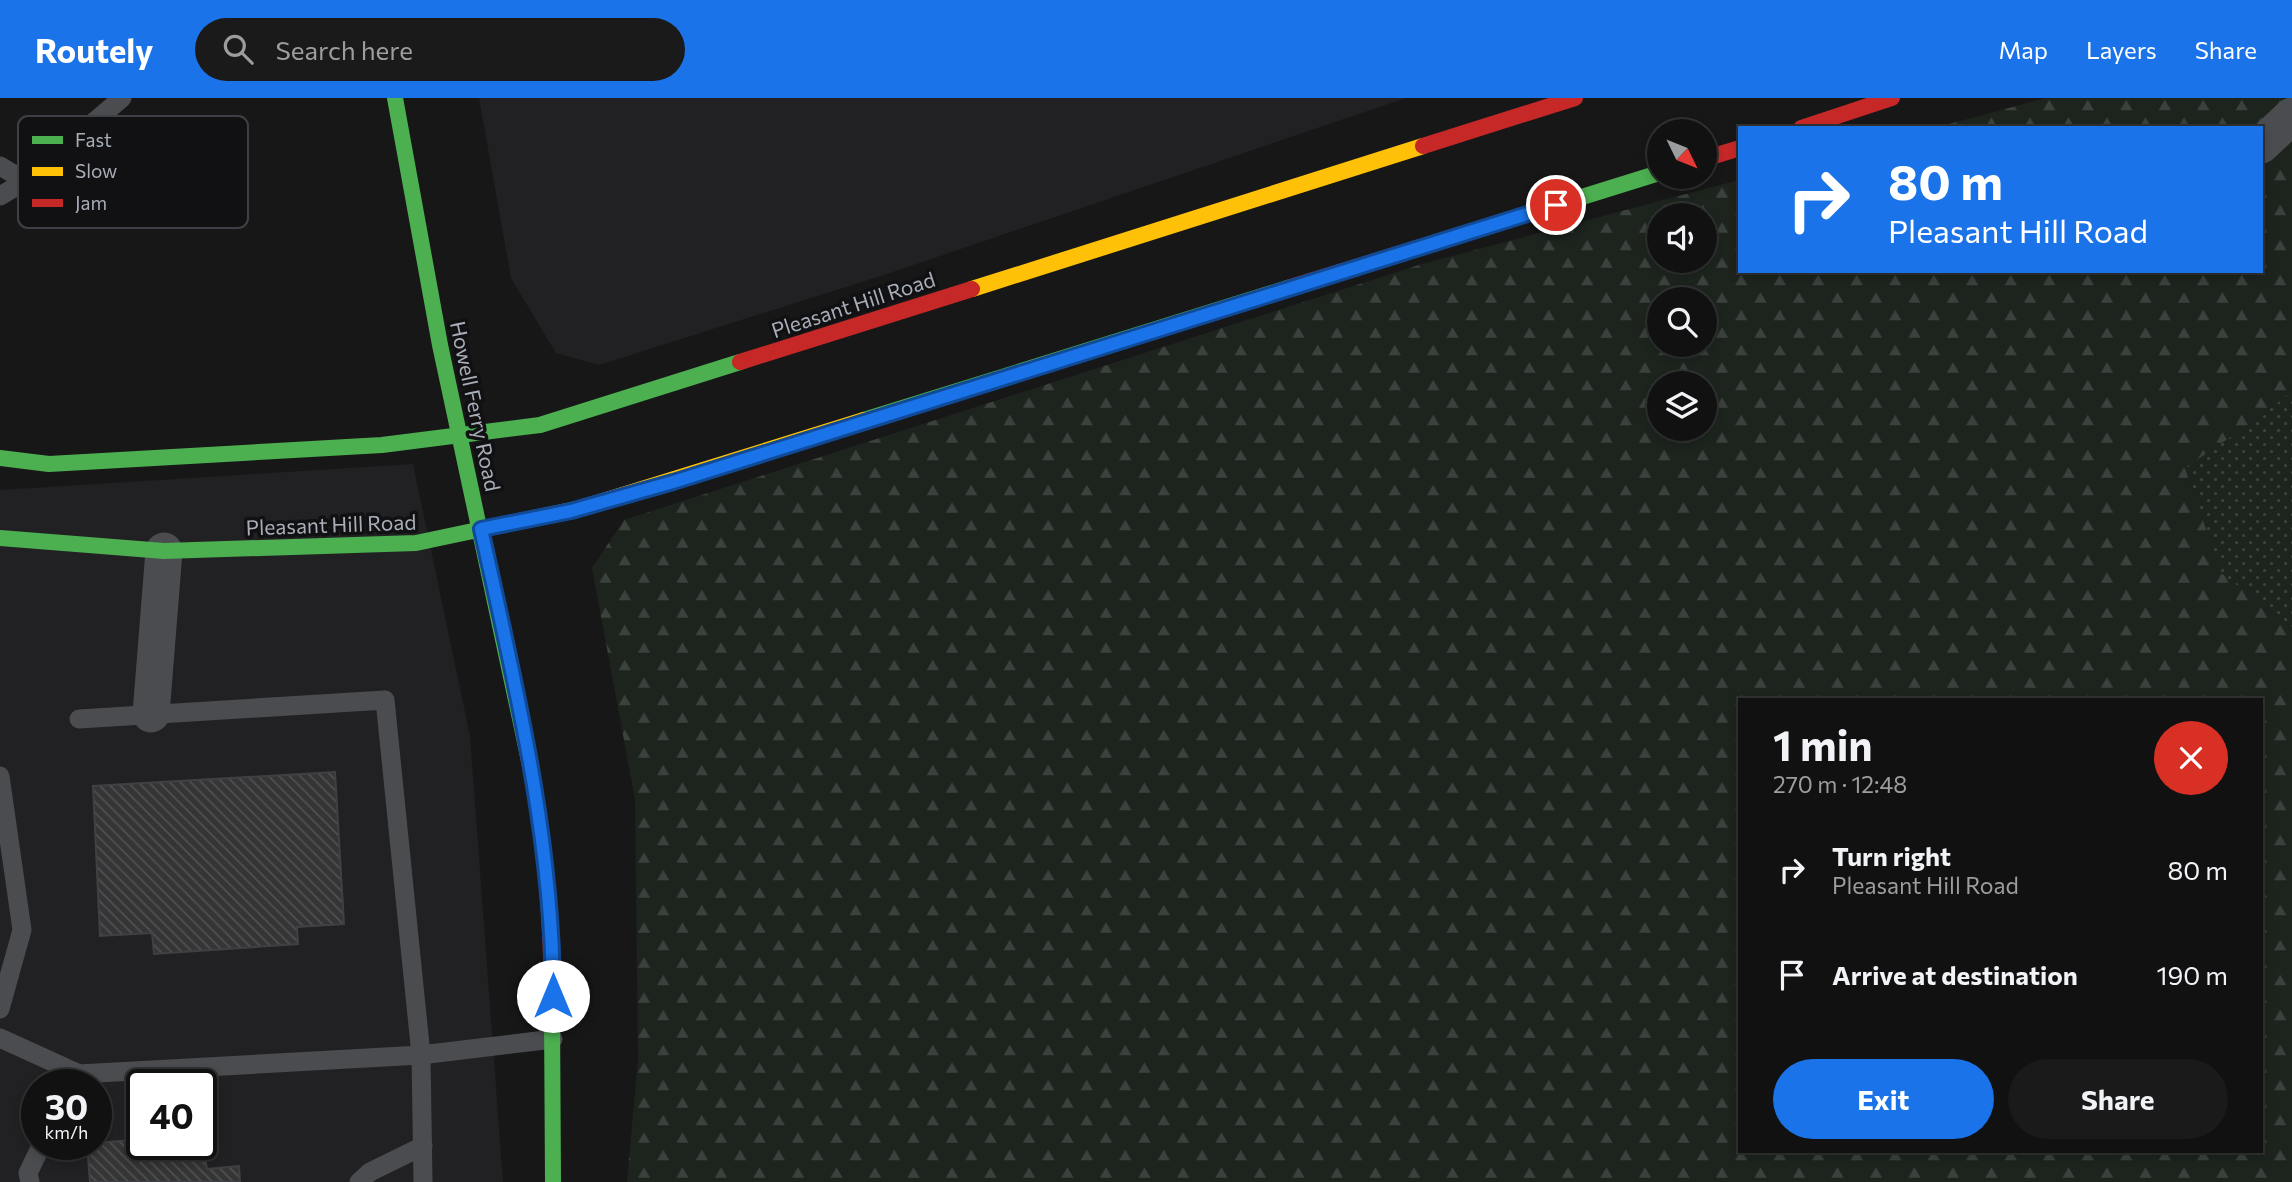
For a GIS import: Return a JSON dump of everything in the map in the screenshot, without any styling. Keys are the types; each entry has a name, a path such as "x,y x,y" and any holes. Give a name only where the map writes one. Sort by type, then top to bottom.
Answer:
{"main road":[{"name":"Howell Ferry Road","path":"395,98 440,345 538,801 552,953 553,1182"},
{"name":"Pleasant Hill Road","path":"0,458 49,464 382,445 540,425 1575,98"},
{"path":"1807,126 1892,98"},
{"path":"1717,155 1738,149"},
{"name":"Pleasant Hill Road","path":"0,538 163,551 416,543 571,511 673,482 1647,177"}],"street":[{"path":"2263,143 2292,116"},
{"path":"151,714 163,551"}],"lane":[{"path":"101,116 122,98"},
{"path":"0,166 18,177"},
{"path":"0,196 18,185"},
{"path":"79,719 385,700 421,1055 423,1182"},
{"path":"0,776 22,930 0,1009"},
{"path":"0,1038 56,1069"},
{"path":"112,1077 421,1055 553,1039"},
{"path":"359,1182 370,1172 423,1146"},
{"path":"30,1182 28,1172 34,1160"}],"shaded area":[{"path":"479,98 1406,98 887,274 599,365 556,353 511,278"},
{"path":"413,464 470,736 503,1182 0,1182 0,490"}],"green space":[{"path":"2046,98 2292,98 2292,391 2257,419 2185,468 2221,573 2292,627 2292,1182 627,1182 638,1059 635,799 592,568 624,520 1422,264 1647,204 1647,273 1717,273 1717,203 1652,203 1705,189 1717,189 1717,186 1738,180 1738,273 2263,273 2263,126 1941,126"},
{"path":"2292,391 2292,627 2220,573 2185,467 2257,419"}],"building":[{"path":"335,772 344,924 297,927 298,944 154,954 152,933 100,936 93,786"},
{"path":"126,1140 126,1160 205,1160 207,1169 239,1166 240,1182 90,1182 88,1160 112,1160 112,1142"}],"traffic: fast":[{"path":"395,98 440,345 528,756"},
{"path":"1537,211 1647,177"},
{"path":"864,420 1291,287"},
{"path":"0,458 49,464 382,445 540,425 740,362"},
{"path":"0,538 164,551 416,543 581,508"},
{"path":"552,1012 553,1182"}],"traffic: slow":[{"path":"972,289 1423,146"},
{"path":"581,508 864,420"}],"traffic: jam":[{"path":"1423,146 1575,98"},
{"path":"1807,126 1892,98"},
{"path":"1717,155 1738,149"},
{"path":"1291,287 1537,211"},
{"path":"740,362 972,289"},
{"path":"528,756 547,884 552,1012"}],"route":[{"path":"553,996 552,953 538,801 481,529 571,511 673,482 1556,205"}]}
